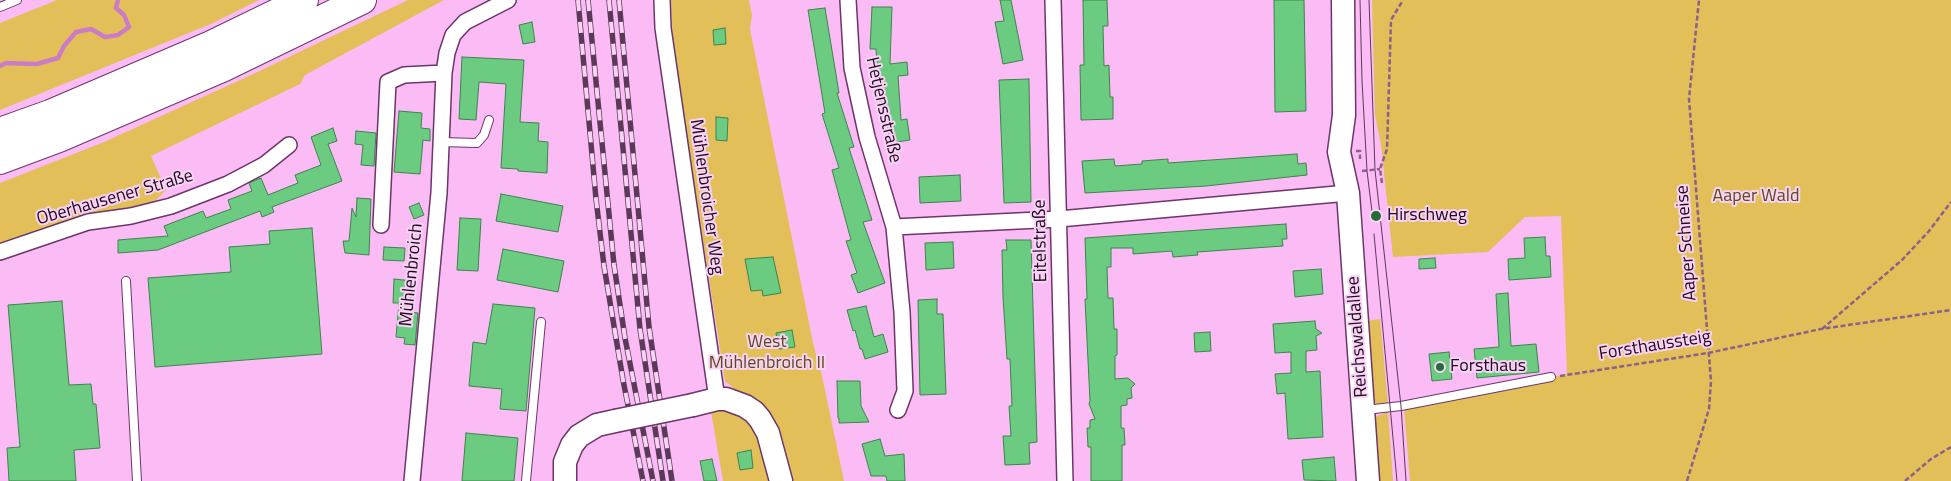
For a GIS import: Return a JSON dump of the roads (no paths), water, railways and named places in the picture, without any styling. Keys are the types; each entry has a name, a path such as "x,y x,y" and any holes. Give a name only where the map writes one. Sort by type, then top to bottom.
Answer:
{"highway":[{"path":"0,132 50,114 212,45 304,0"},
{"path":"0,160 59,138 222,68 362,0"}],"main road":[{"name":"Reichswaldallee","path":"1343,0 1344,115 1351,146 1348,193 1368,481"},
{"path":"565,481 565,462 572,445 579,436 597,425 717,399 734,401 746,406 760,419 768,433 781,481"}],"street":[{"name":"Mühlenbroich","path":"412,481 439,193 444,73 449,46 457,30 472,17 508,0"},
{"name":"Mühlenbroicher Weg","path":"662,0 663,28 717,399"},
{"name":"Hetjensstraße","path":"848,0 852,68 867,137 894,226 902,312 905,390 898,410"},
{"name":"Eitelstraße","path":"1053,0 1065,481"},
{"name":"Mühlenbroich","path":"381,225 388,82 404,75 444,73"},
{"name":"Oberhausener Straße","path":"0,252 88,222 131,216 180,203 228,184 264,165 288,145"},
{"path":"894,226 1059,219 1348,193"}],"lane":[{"path":"0,7 16,0"},
{"path":"441,142 477,143 484,136 489,120"},
{"path":"126,281 137,481"},
{"path":"526,481 541,322"},
{"path":"1363,410 1402,406 1551,377"}],"waterway":[{"path":"0,66 6,63 37,64 58,58 64,46 76,32 91,29 105,37 118,35 129,27 124,15 116,8 118,0"}],"tram line":[{"path":"1360,0 1367,171 1372,212"},
{"path":"1369,0 1375,170 1401,406 1406,481"},
{"path":"1374,234 1397,481"}],"railway":[{"path":"578,0 604,266 623,380 643,481"},
{"path":"588,0 614,265 625,338 653,481"},
{"path":"609,0 640,329 663,481"},
{"path":"619,0 649,327 672,481"}],"place":[{"name":"Hirschweg","path":"1376,216"},
{"name":"Forsthaus","path":"1440,367"}],"park label":[{"name":"Aaper Wald","path":"1756,197"},
{"name":"West Mühlenbroich II","path":"767,353"}]}
